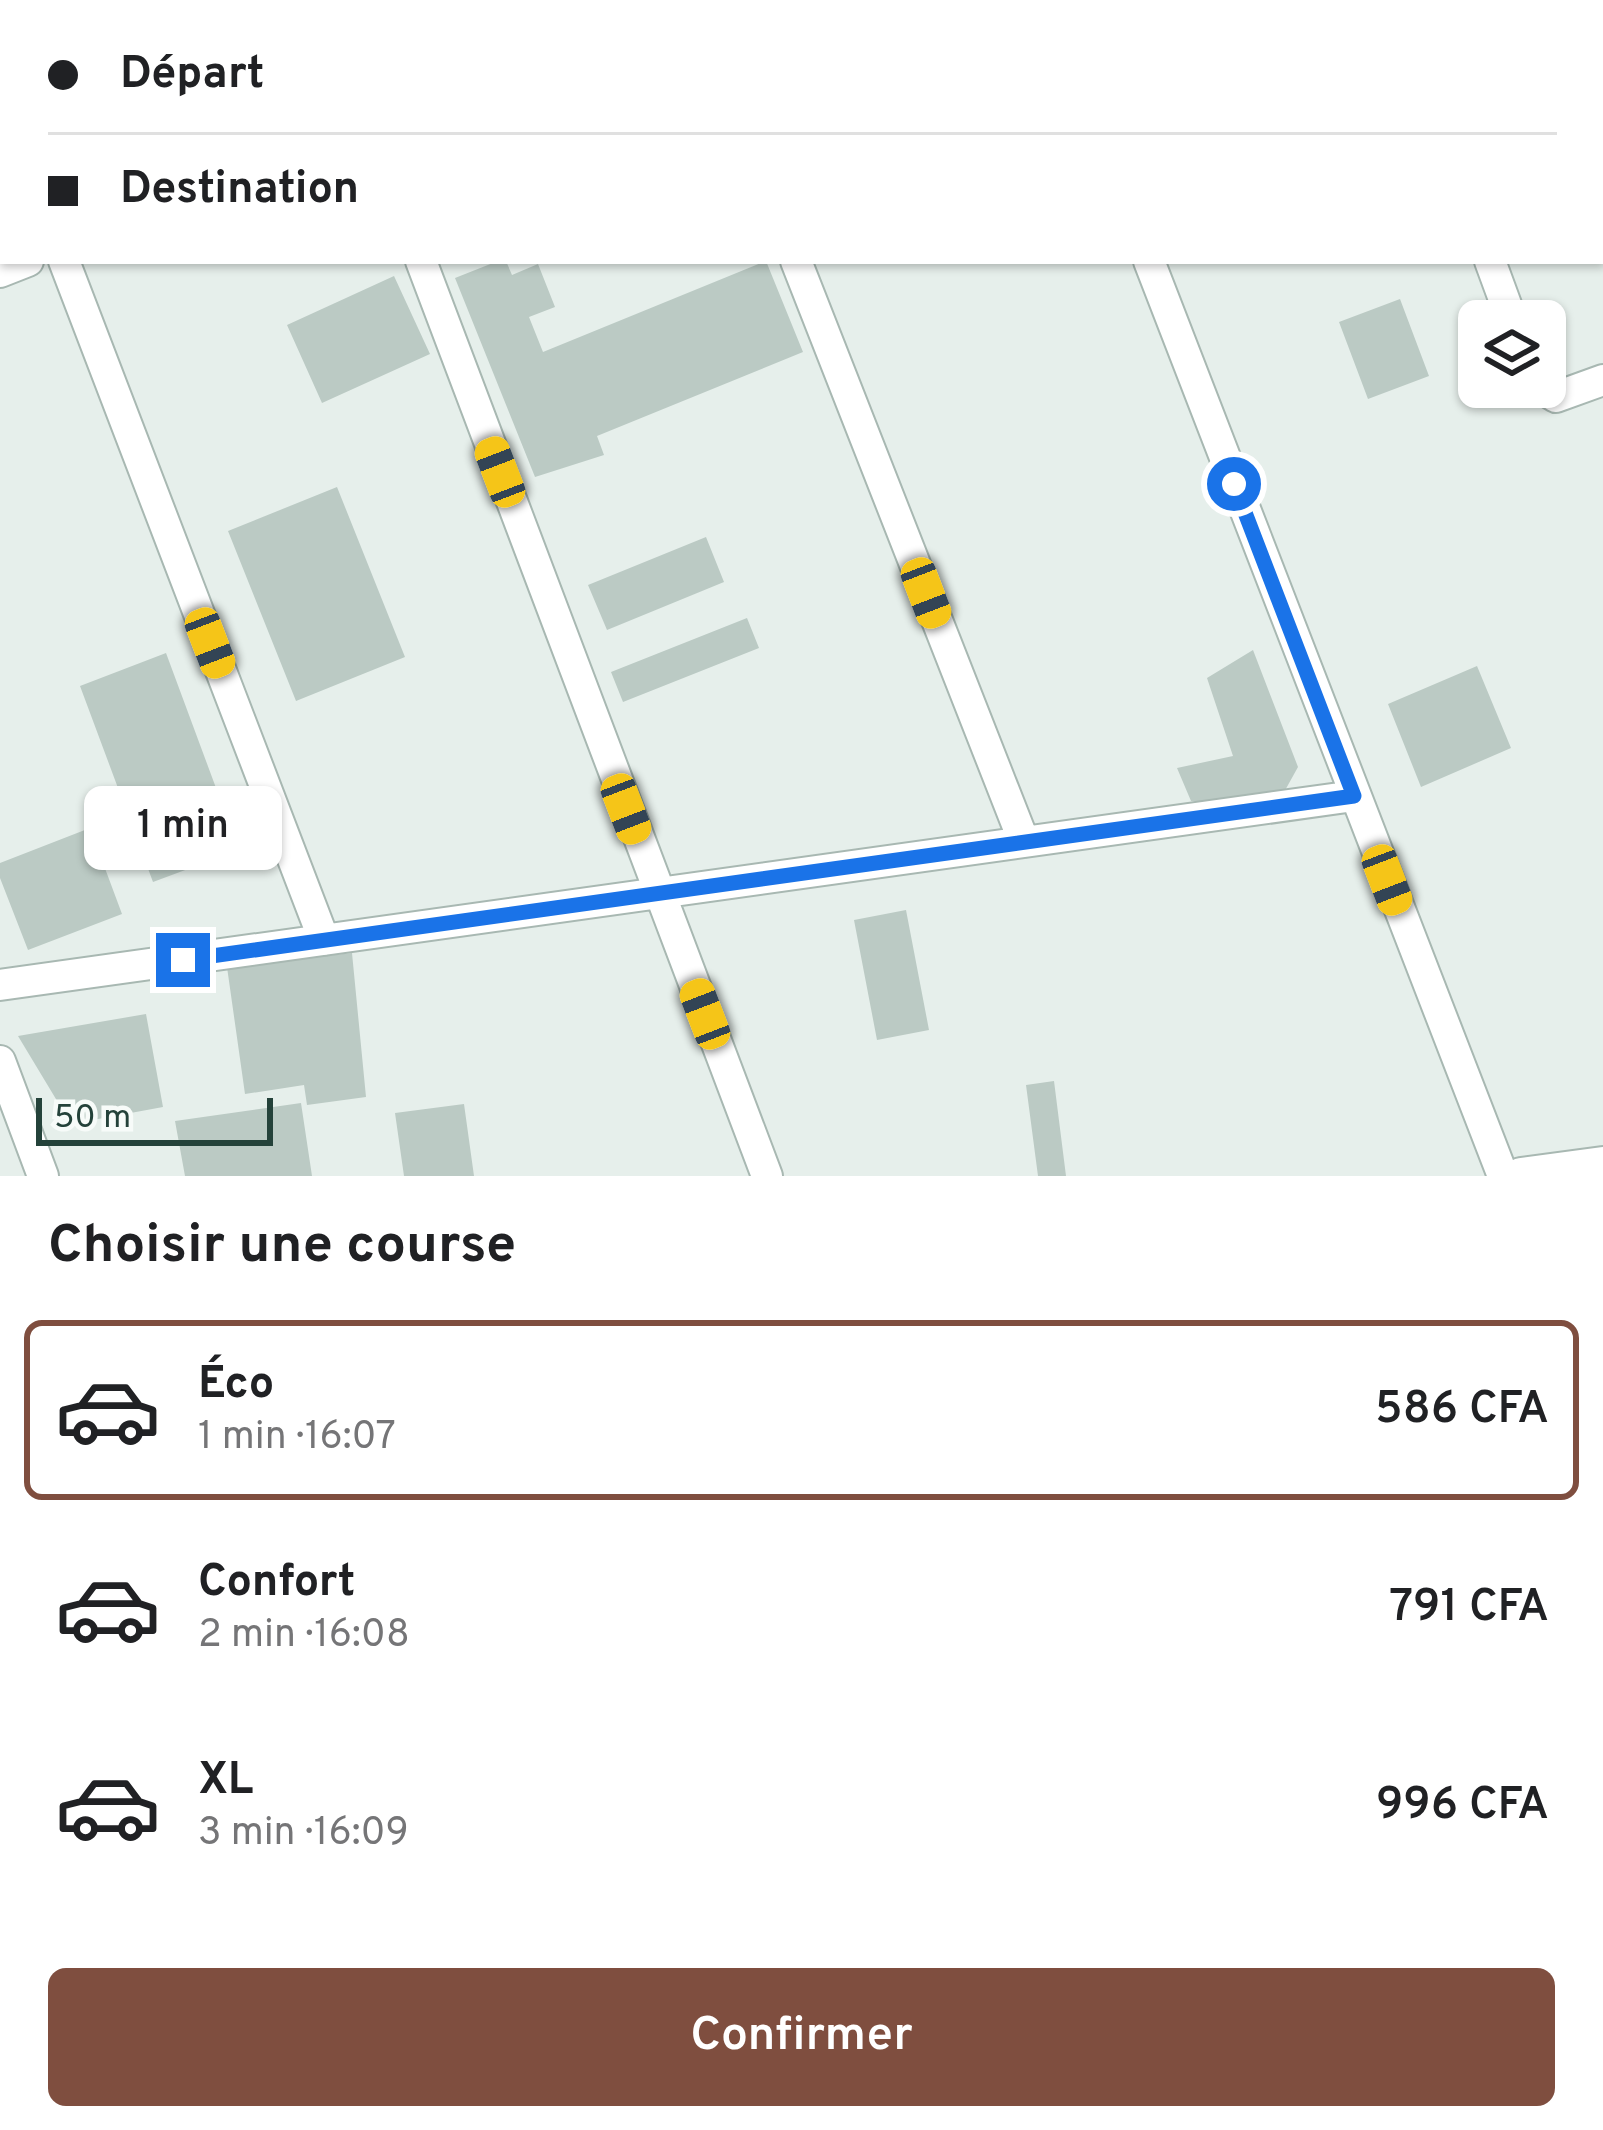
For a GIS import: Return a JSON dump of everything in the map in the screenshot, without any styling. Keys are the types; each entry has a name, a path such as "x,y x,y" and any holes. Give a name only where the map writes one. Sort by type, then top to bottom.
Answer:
{"street":[{"path":"65,264 324,940"},
{"path":"422,264 767,1176"},
{"path":"797,264 1024,842"},
{"path":"1149,264 1503,1176"},
{"path":"1491,264 1504,300"},
{"path":"1566,393 1603,380"},
{"path":"0,985 1354,796"},
{"path":"0,1061 43,1176"},
{"path":"1520,1176 1603,1165"}],"building":[{"path":"490,264 507,264 512,275 538,264 555,307 529,317 543,352 767,264 803,352 597,436 604,455 535,477 455,278"},
{"path":"394,276 430,354 322,403 287,325"},
{"path":"1400,299 1429,376 1368,399 1339,322"},
{"path":"337,487 405,657 296,701 228,531"},
{"path":"706,537 724,582 607,630 588,585"},
{"path":"747,618 759,648 623,702 611,672"},
{"path":"1253,650 1298,767 1278,803 1191,801 1177,768 1233,756 1207,678"},
{"path":"166,653 239,850 153,882 80,686"},
{"path":"1477,666 1511,748 1421,787 1388,704"},
{"path":"90,828 122,914 28,950 0,878 0,863"},
{"path":"906,910 929,1030 877,1040 854,920"},
{"path":"352,953 366,1097 307,1105 304,1085 245,1094 227,967"},
{"path":"146,1014 163,1107 71,1124 18,1036"},
{"path":"1054,1081 1066,1176 1038,1176 1026,1085"},
{"path":"301,1103 312,1176 185,1176 175,1121"},
{"path":"464,1104 474,1176 404,1176 395,1113"}],"route":[{"path":"183,960 1354,796 1234,484"}]}
